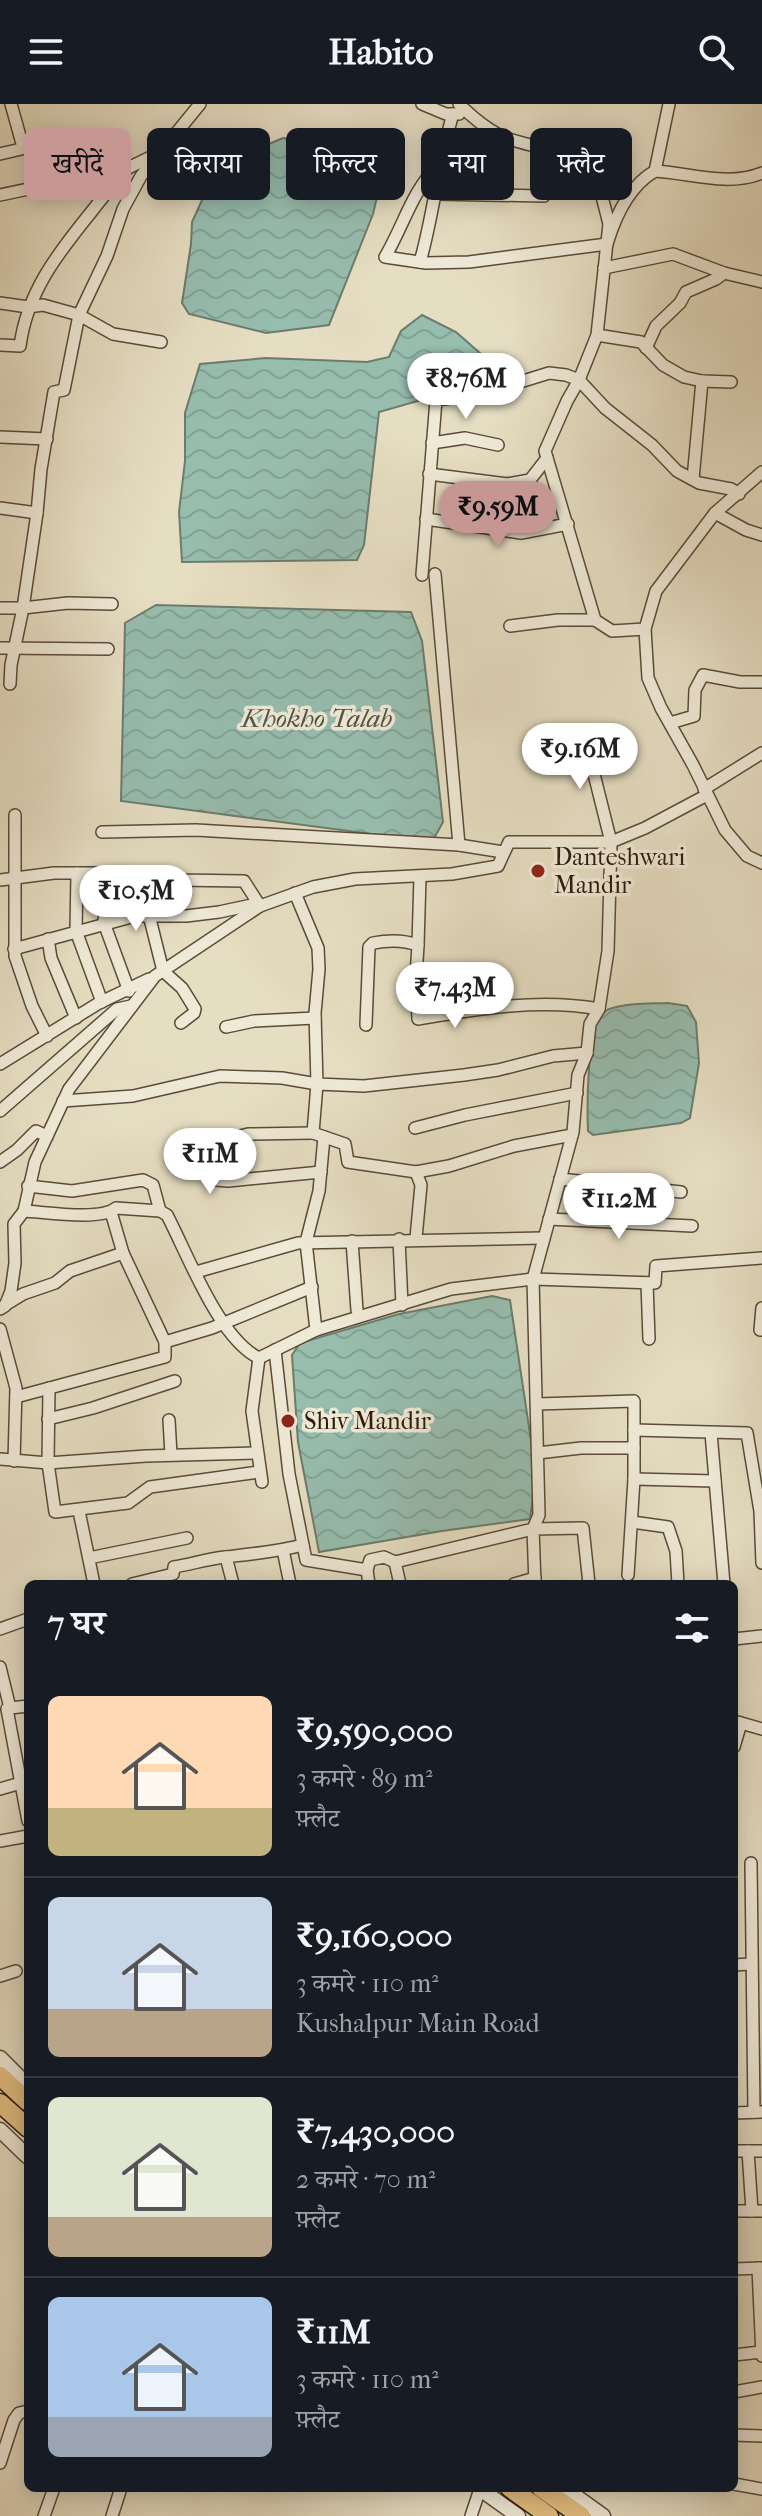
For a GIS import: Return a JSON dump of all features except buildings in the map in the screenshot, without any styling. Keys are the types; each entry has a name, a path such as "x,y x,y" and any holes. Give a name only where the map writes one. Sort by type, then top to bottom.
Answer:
{"highway":[{"path":"0,2076 24,2098"},
{"path":"0,2103 24,2124"},
{"path":"516,2492 549,2516"},
{"path":"547,2492 581,2516"}],"street":[{"path":"0,154 23,147 11,104"},
{"path":"180,128 200,104"},
{"path":"422,104 459,110 500,136 560,153 594,170 607,208 607,244 597,335 545,451 595,620"},
{"path":"655,171 669,104"},
{"path":"4,682 16,648 23,608 54,392 64,390 79,315 107,256 115,225 147,171"},
{"path":"607,244 615,217 647,176 655,171 716,179 760,178"},
{"path":"421,183 385,257 420,262 469,262 607,244"},
{"path":"0,195 24,190"},
{"path":"0,345 20,346 28,307 42,278 99,200"},
{"path":"420,262 434,200"},
{"path":"604,268 673,254 724,273 762,282"},
{"path":"646,348 656,326 680,303 686,292 724,273"},
{"path":"0,303 28,307 43,305 79,315 113,334 161,342"},
{"path":"597,335 641,342 663,365 684,377 731,382"},
{"path":"422,575 436,400 502,389 549,373 566,375 579,380 605,408 652,445 677,471 699,483 731,489 739,494"},
{"path":"693,479 702,381"},
{"path":"0,437 47,439"},
{"path":"432,443 465,438 498,445"},
{"path":"429,474 507,484 530,480 547,458"},
{"path":"762,472 715,513 656,591 645,629 648,678 670,723 733,840 747,856 762,863"},
{"path":"0,508 37,513"},
{"path":"715,513 762,535"},
{"path":"426,519 521,533 568,524"},
{"path":"435,574 459,845"},
{"path":"0,608 68,603 112,604"},
{"path":"510,626 558,620 595,620 612,631 645,629"},
{"path":"0,648 108,649"},
{"path":"670,723 694,716 695,690 703,675 740,682 762,682"},
{"path":"535,1580 533,1529 539,1515 533,1279 572,1135 578,1075 587,1053 590,1024 599,1009 608,951 611,842 590,758 579,730"},
{"path":"0,1064 102,1002 129,991 159,973 260,906 295,893 355,879 420,877 498,866 509,842 611,842 659,821 762,753"},
{"path":"15,815 14,880 6,933 26,991 47,1036"},
{"path":"102,832 196,830 459,845 503,852"},
{"path":"77,873 76,931 102,1002"},
{"path":"0,880 77,873 244,881 260,906"},
{"path":"107,874 104,923 129,991"},
{"path":"147,877 149,915 159,973 182,988 193,1002 194,1013 181,1023"},
{"path":"420,877 416,977 418,1019 509,1007 577,1005 599,1009"},
{"path":"295,893 318,948 315,1018 321,1172 306,1242 316,1330"},
{"path":"14,949 104,923 149,915 186,916 260,906"},
{"path":"48,939 51,958 76,1018"},
{"path":"366,1025 369,947 380,942 406,941 418,945"},
{"path":"0,1230 14,1224 24,1211 28,1186 69,1089 159,973"},
{"path":"0,1111 117,1009 131,1006"},
{"path":"226,1027 254,1021 315,1018"},
{"path":"63,1101 133,1096 220,1076 364,1086 498,1070 553,1056 587,1053"},
{"path":"415,1128 577,1093"},
{"path":"0,1162 36,1131 47,1136"},
{"path":"321,1172 216,1180 213,1174 217,1142 248,1134 319,1135 345,1144 348,1162 416,1172 449,1166 514,1146 572,1135"},
{"path":"416,1172 421,1185 416,1238"},
{"path":"560,1179 681,1192"},
{"path":"28,1186 72,1191 124,1180 143,1180 153,1185 160,1211"},
{"path":"24,1211 73,1215 111,1212 116,1208 160,1211 167,1215 223,1324 246,1352 259,1358"},
{"path":"16,1397 165,1357 165,1342 123,1253 111,1212"},
{"path":"549,1219 692,1226"},
{"path":"2,1307 11,1291 15,1263 14,1224"},
{"path":"196,1272 283,1245 306,1242 543,1238"},
{"path":"399,1239 402,1305"},
{"path":"352,1241 357,1310"},
{"path":"2,1307 23,1294 55,1283 70,1271 123,1253"},
{"path":"259,1358 316,1330 451,1289 533,1279 655,1283 656,1266 762,1258"},
{"path":"647,1283 649,1339"},
{"path":"165,1342 223,1324 312,1287"},
{"path":"762,1308 762,1330"},
{"path":"0,1329 13,1373 16,1397 14,1461"},
{"path":"275,1350 289,1474 306,1560 367,1570"},
{"path":"49,1388 48,1463 55,1512 79,1511 128,1503 150,1487 260,1477 252,1411 259,1358"},
{"path":"48,1419 175,1381"},
{"path":"537,1404 634,1401 634,1479 628,1575"},
{"path":"169,1420 171,1455"},
{"path":"634,1430 747,1433 760,1511 762,1563"},
{"path":"711,1433 724,1580"},
{"path":"538,1453 581,1448 634,1448"},
{"path":"0,1459 48,1463 256,1453"},
{"path":"634,1479 715,1481"},
{"path":"79,1511 93,1580"},
{"path":"632,1522 668,1527 676,1551 678,1580"},
{"path":"368,1580 370,1560 384,1557 395,1562 533,1529 583,1528 589,1580"},
{"path":"89,1558 187,1538"},
{"path":"148,1580 173,1574 174,1567 303,1545"},
{"path":"283,1550 289,1580"},
{"path":"226,1557 232,1580"},
{"path":"395,1562 399,1580"},
{"path":"0,1629 24,1620"},
{"path":"738,1639 762,1636"},
{"path":"0,1667 24,1782 0,1789"},
{"path":"0,1720 9,1709 24,1707"},
{"path":"738,1722 762,1729"},
{"path":"0,1841 24,1837"},
{"path":"738,2113 758,2112 754,1978 750,1964 757,1944 751,1863"},
{"path":"738,1965 750,1964"},
{"path":"0,1976 16,1971"},
{"path":"0,2058 24,2082"},
{"path":"0,2130 24,2153"},
{"path":"738,2151 762,2151"},
{"path":"748,2151 757,2211"},
{"path":"738,2269 760,2268 762,2354 738,2355"},
{"path":"738,2391 762,2387"},
{"path":"0,2463 14,2420 24,2412"},
{"path":"738,2435 762,2436"},
{"path":"738,2485 762,2489"},
{"path":"44,2516 53,2492"},
{"path":"112,2516 120,2492"},
{"path":"471,2516 479,2492"},
{"path":"485,2492 518,2516"},
{"path":"570,2492 603,2516"}],"water":[{"path":"286,139 286,200 376,200 329,325 266,333 189,314 182,303 192,222 202,200 270,200 270,143"},
{"path":"422,315 456,332 481,354 479,370 467,387 379,412 364,545 357,560 182,562 179,512 185,461 185,413 200,364 266,358 367,362 389,357 401,331"},
{"name":"Khokho Talab","path":"156,605 411,612 422,641 443,822 432,842 121,801 125,623"},
{"path":"668,1003 687,1006 696,1022 699,1063 690,1118 681,1123 593,1135 588,1131 589,1070 593,1036 601,1014 614,1007"},
{"path":"492,1296 510,1300 536,1474 530,1519 319,1552 298,1442 292,1355 300,1343 399,1314"}],"place":[{"name":"Danteshwari Mandir","path":"538,871"},
{"name":"Shiv Mandir","path":"288,1421"}]}
